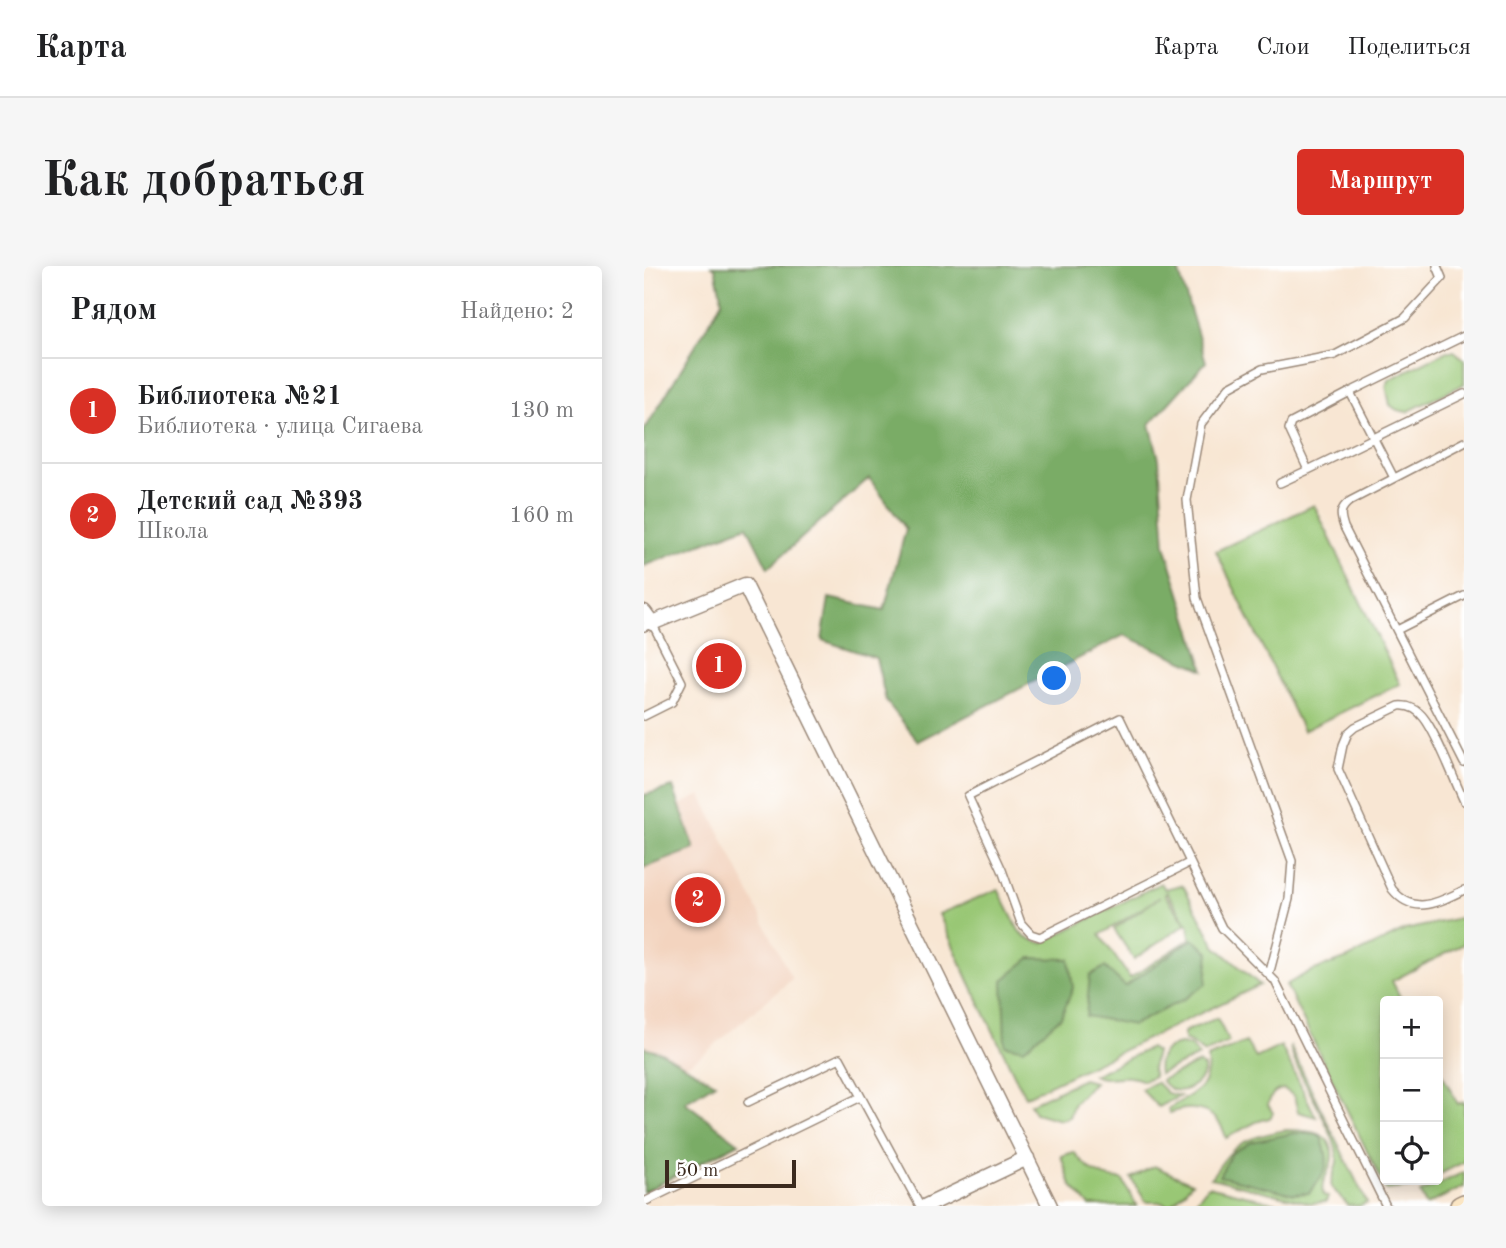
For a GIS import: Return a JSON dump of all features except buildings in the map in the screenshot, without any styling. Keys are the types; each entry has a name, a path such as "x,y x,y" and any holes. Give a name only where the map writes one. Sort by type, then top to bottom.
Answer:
{"street":[{"path":"647,621 745,585 1050,1206"},
{"path":"926,1206 1027,1158"}],"lane":[{"path":"1269,975 1289,899 1292,861 1197,598 1186,500 1201,424 1229,387 1262,369 1335,355 1405,318 1442,278 1437,266"},
{"path":"1308,470 1289,429 1291,423 1350,392 1463,340"},
{"path":"1350,392 1394,478"},
{"path":"1280,484 1464,394"},
{"path":"1464,442 1350,501 1343,506 1340,515 1464,761"},
{"path":"1396,630 1464,596"},
{"path":"644,716 672,702 682,682 647,621"},
{"path":"1464,801 1428,724 1413,709 1399,706 1348,733 1338,769 1392,889 1405,901 1425,906 1464,890"},
{"path":"1189,863 1040,937 1031,934 1021,923 1002,870 968,796 1121,718 1222,928 1275,981 1386,1206"},
{"path":"748,1102 840,1058 920,1206"},
{"path":"644,1202 860,1097"}],"shaded area":[{"path":"701,795 792,979 704,1054 644,1092 644,821"}],"green space":[{"path":"712,266 1177,266 1206,362 1150,424 1159,459 1165,545 1204,670 1124,635 918,741 886,701 876,658 822,640 829,598 884,610 906,529 869,478 768,568 747,526 644,566 644,431 722,301 715,268"},
{"path":"1447,351 1454,351 1464,359 1464,384 1407,412 1390,405 1386,386 1390,379"},
{"path":"1314,505 1400,684 1303,731 1216,551"},
{"path":"673,787 695,849 644,868 644,795"},
{"path":"1161,883 1165,889 1181,885 1215,946 1260,985 1025,1097 939,914 998,889 1019,931 1026,938 1042,943","holes":["1167,892 1189,926 1190,939 1130,978 1100,935 1160,897 1114,929 1134,959 1186,924 1165,894"]},
{"path":"1464,917 1464,944 1392,981 1400,996 1380,996 1380,1178 1286,985 1309,972 1348,958 1405,930"},
{"path":"1193,939 1209,952 1206,984 1183,1000 1133,1025 1086,1016 1090,975 1105,967 1125,986"},
{"path":"1030,958 1069,959 1073,988 1061,1017 1024,1049 1005,1045 1003,980"},
{"path":"1217,1018 1229,1042 1204,1053 1184,1040 1184,1032"},
{"path":"1246,1042 1256,1058 1281,1046 1316,1117 1298,1112 1294,1096 1284,1089 1275,1092 1270,1098 1268,1105 1273,1113 1270,1118 1256,1122 1226,1138 1218,1121 1205,1112 1188,1109 1170,1113 1168,1109 1203,1084 1207,1058"},
{"path":"1180,1044 1191,1046 1199,1056 1159,1074 1162,1054"},
{"path":"1290,1046 1367,1203 1359,1206 1348,1205 1331,1187 1337,1161 1332,1136 1300,1073"},
{"path":"644,1047 661,1052 715,1083 685,1102 739,1143 644,1192"},
{"path":"1150,1048 1156,1052 1152,1069 1154,1076 1143,1081 1130,1077 1105,1078 1093,1075"},
{"path":"1199,1063 1204,1067 1204,1073 1190,1088 1178,1091 1166,1086 1161,1080"},
{"path":"1443,1076 1458,1104 1464,1102 1464,1162 1443,1172"},
{"path":"1083,1079 1094,1082 1074,1103 1069,1117 1060,1120 1035,1113 1030,1104"},
{"path":"1156,1082 1167,1093 1180,1096 1158,1107 1141,1089"},
{"path":"1286,1130 1319,1134 1330,1144 1331,1163 1323,1186 1323,1195 1328,1197 1326,1202 1310,1203 1211,1178 1227,1156 1241,1143"},
{"path":"1294,1133 1320,1135 1326,1153 1324,1172 1309,1193 1294,1194 1219,1176 1232,1153 1251,1142"},
{"path":"1074,1152 1094,1171 1107,1177 1122,1179 1137,1206 1090,1206 1071,1185 1061,1156"},
{"path":"1154,1166 1192,1183 1171,1206 1146,1202 1131,1178"},
{"path":"1464,1172 1464,1187 1426,1205 1420,1193 1443,1185 1443,1182"},
{"path":"1384,1185 1418,1185 1414,1187 1386,1190"},
{"path":"1208,1186 1288,1206 1192,1206"}],"place":[{"name":"Библиотека №21","path":"719,666"},
{"name":"Детский сад №393","path":"698,900"}]}
